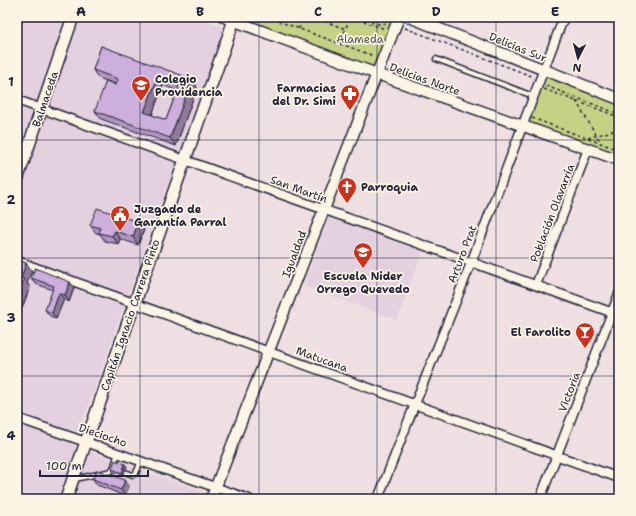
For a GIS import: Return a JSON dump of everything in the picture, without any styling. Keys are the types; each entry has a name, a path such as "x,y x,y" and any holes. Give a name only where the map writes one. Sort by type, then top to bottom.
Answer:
{"main road":[{"name":"Balmaceda","path":"17,180 73,17"},
{"name":"Capitán Ignacio Carrera Pinto","path":"66,499 185,160 231,18"}],"street":[{"name":"Delicias Sur","path":"409,17 542,78 619,99"},
{"name":"Arturo Prat","path":"378,499 471,262 521,126 542,78 564,17"},
{"name":"Delicias Norte","path":"231,18 377,74 619,160"},
{"name":"Igualdad","path":"211,499 377,74 395,22"},
{"name":"San Martín","path":"17,100 615,314"},
{"name":"Población Olavarría","path":"536,285 588,149"},
{"name":"Matucana","path":"17,261 619,478"},
{"name":"Victoria","path":"540,499 615,314 619,294"},
{"name":"Dieciocho","path":"17,418 141,460 249,499"}],"lane":[{"path":"436,59 533,96"},
{"path":"72,480 112,471 112,468 115,468 114,466 118,452"},
{"path":"125,472 133,474 136,473 141,460"}],"path":[{"path":"267,17 374,56"},
{"path":"299,29 304,17"},
{"path":"313,17 346,29"},
{"path":"340,44 351,17 385,29 395,22"},
{"path":"360,17 379,24 395,22 542,78"},
{"path":"455,43 542,78 547,87 619,114"},
{"path":"542,78 543,88 619,117"},
{"path":"576,101 601,143"},
{"path":"531,118 619,150"},
{"path":"588,138 619,129"}],"shaded area":[{"path":"17,17 196,17 224,28 181,154 179,153 74,446 224,499 17,499"},
{"name":"Escuela Nider Orrego Quevedo","path":"329,217 423,251 397,320 304,286"}],"green space":[{"name":"Alameda","path":"239,17 394,17 373,67"},
{"path":"545,77 619,105 619,156 526,123"}],"building":[{"path":"101,46 192,79 170,138 95,111 106,81 116,85 118,79 93,70","holes":["158,77 179,86 166,120 144,112"]},
{"path":"97,208 138,222 133,237 115,231 112,236 99,233 100,228 90,225"},
{"path":"17,260 26,263 21,278 24,279 17,298"},
{"path":"35,268 70,282 65,295 59,293 52,313 45,310 54,286 31,278"},
{"path":"115,460 125,464 122,473 112,469"},
{"path":"97,470 125,480 121,490 93,479"}],"place":[{"name":"Colegio Providencia","path":"141,102"},
{"name":"Farmacias del Dr. Simi","path":"350,111"},
{"name":"Parroquia","path":"347,204"},
{"name":"Juzgado de Garantía Parral","path":"120,232"},
{"name":"Escuela Nider Orrego Quevedo","path":"363,269"},
{"name":"El Farolito","path":"585,349"}]}
